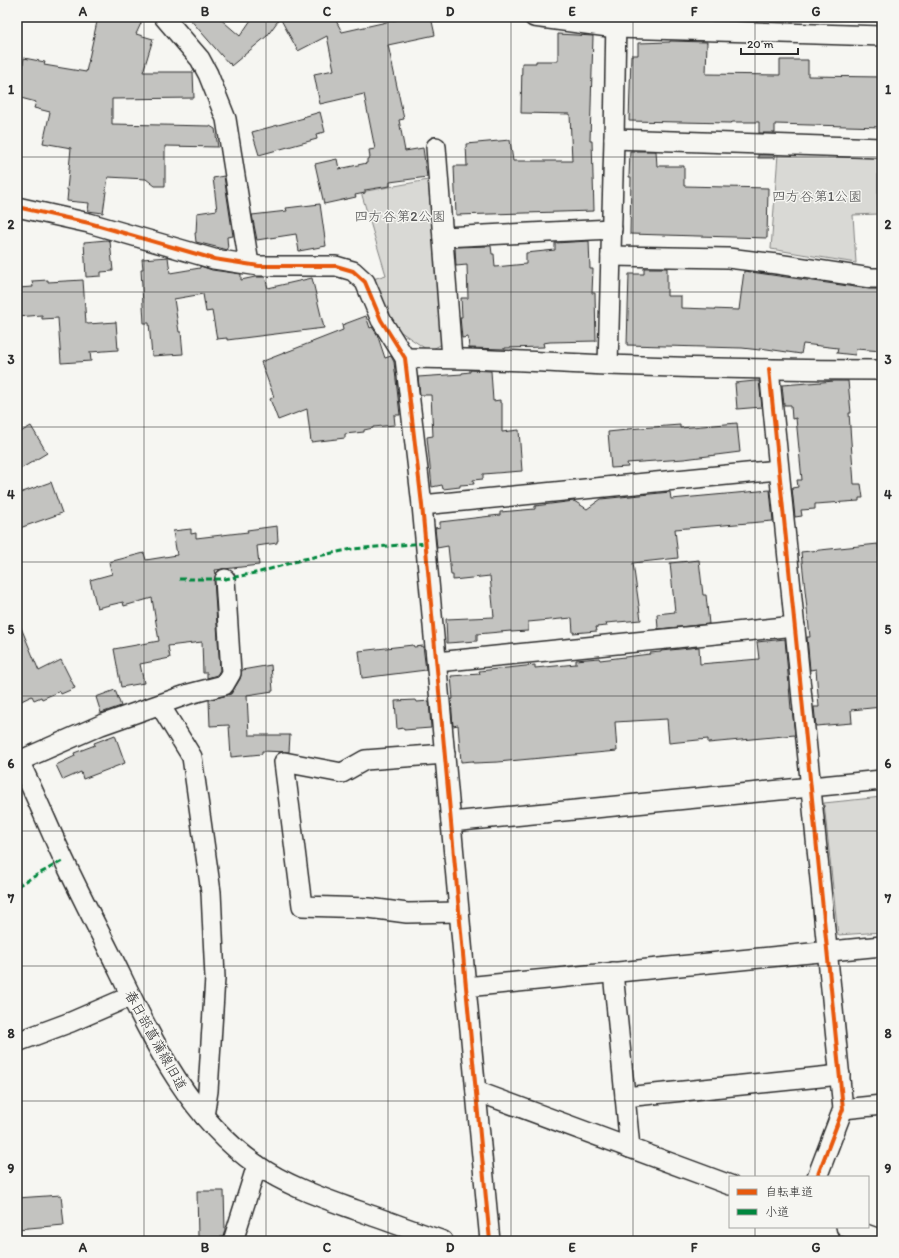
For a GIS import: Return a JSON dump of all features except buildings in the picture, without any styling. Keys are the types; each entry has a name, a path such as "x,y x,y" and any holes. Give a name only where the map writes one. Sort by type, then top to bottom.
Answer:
{"street":[{"path":"164,17 200,59 208,74 226,119 249,264"},
{"path":"534,17 616,23 882,36"},
{"path":"608,365 616,23"},
{"path":"614,139 882,148"},
{"path":"436,147 452,358"},
{"path":"17,207 89,223 214,258 259,266 336,266 353,271 365,282 381,320 405,358 422,505 490,1241"},
{"path":"443,237 612,229"},
{"path":"611,256 728,258 871,278 882,278"},
{"path":"405,358 452,358 608,365 882,370"},
{"path":"769,369 843,1109 817,1176"},
{"path":"422,505 778,470"},
{"path":"18,759 101,725 189,694 224,685 231,673 225,579"},
{"path":"437,662 795,626"},
{"path":"160,705 192,757 211,892 215,978 208,1091 204,1116"},
{"path":"445,754 365,760 342,773 284,762 302,906 369,908 407,913 459,912"},
{"name":"春日部菖蒲線旧道","path":"18,759 64,860 131,996 169,1068 184,1092 204,1116 224,1138 257,1165 284,1181 325,1199 443,1241"},
{"path":"451,822 882,780"},
{"path":"466,987 828,950 882,946"},
{"path":"613,972 630,1148"},
{"path":"17,1042 71,1022 131,996"},
{"path":"625,1097 840,1074"},
{"path":"476,1091 729,1185"},
{"path":"843,1109 882,1105"},
{"path":"233,1241 257,1165"},
{"path":"849,1228 882,1240"}],"green space":[{"name":"四方谷第1公園","path":"778,154 878,155 878,214 853,215 856,263 771,249"},
{"name":"四方谷第2公園","path":"428,180 442,344 429,351 395,328 381,299 373,279 386,275 361,192"},
{"path":"882,797 882,932 838,935 824,803"}],"marked path":[{"path":"179,579 225,579 260,572 304,559 352,549 426,543"},
{"path":"17,886 64,860"}],"cycle path":[{"path":"17,207 89,223 214,259 259,266 336,266 353,271 365,282 381,320 405,358 422,505 490,1241"},
{"path":"769,369 843,1109 817,1176"}]}
